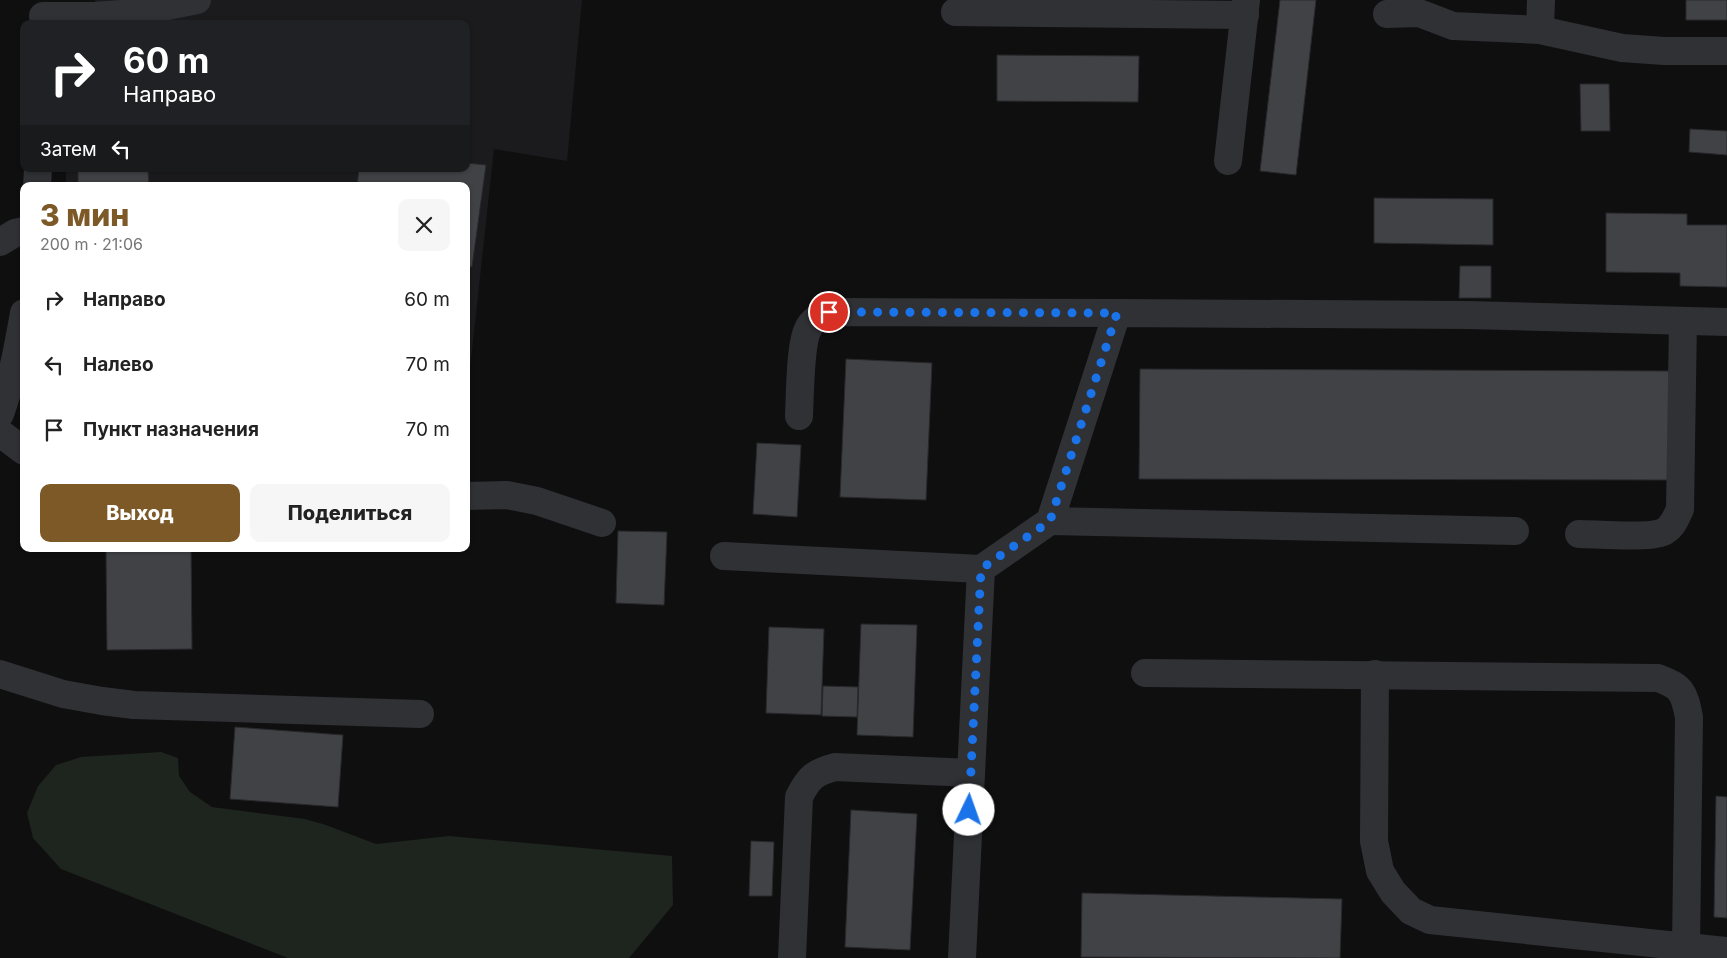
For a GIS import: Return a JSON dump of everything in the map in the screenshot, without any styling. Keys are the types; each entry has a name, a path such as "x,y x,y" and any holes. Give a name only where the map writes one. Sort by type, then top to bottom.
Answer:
{"street":[{"path":"43,13 95,16 134,6 197,0"},
{"path":"1540,30 1541,0"},
{"path":"955,12 1245,7 1228,161"},
{"path":"1387,14 1419,14 1453,26 1540,30 1622,48 1664,51 1727,51"},
{"path":"0,242 20,232"},
{"path":"799,416 804,340 808,328 818,317 829,312 1468,315 1727,322"},
{"path":"1050,521 1117,313"},
{"path":"1579,534 1651,535 1664,532 1674,522 1680,509 1683,321"},
{"path":"0,414 7,394 20,339"},
{"path":"0,433 20,449"},
{"path":"470,496 507,495 537,501 602,523"},
{"path":"724,556 981,569 1050,521 1515,531"},
{"path":"962,958 981,569"},
{"path":"1144,673 1658,678 1676,685 1685,699 1689,717 1686,947"},
{"path":"0,674 63,694 102,702 134,705 420,714"},
{"path":"1375,674 1374,841 1380,871 1393,892 1411,911 1430,920 1727,951"},
{"path":"792,958 800,796 807,781 818,772 835,767 971,773"}],"shaded area":[{"path":"95,0 582,0 567,161 494,149 470,368 470,182 66,182 66,172 470,172 470,20 95,20"},
{"path":"161,752 178,758 179,776 190,792 212,807 305,819 376,844 449,836 672,856 673,905 629,958 288,958 61,869 33,838 27,813 38,786 56,765 81,757"}],"building":[{"path":"1280,0 1316,0 1296,175 1260,171"},
{"path":"1686,0 1727,0 1727,20 1686,20"},
{"path":"997,55 1139,56 1138,102 997,101"},
{"path":"1580,84 1609,84 1610,131 1581,131"},
{"path":"1690,129 1727,131 1727,155 1689,152"},
{"path":"470,163 486,165 472,267 470,267 470,182 357,182 359,172 470,172"},
{"path":"78,172 148,172 149,182 78,182"},
{"path":"1374,198 1493,199 1493,245 1374,243"},
{"path":"1606,213 1687,214 1687,225 1727,225 1727,287 1680,286 1680,273 1606,272"},
{"path":"1460,266 1491,266 1491,298 1459,298"},
{"path":"846,359 932,363 926,500 840,497"},
{"path":"1140,369 1669,371 1669,480 1139,479"},
{"path":"757,443 801,445 797,517 753,514"},
{"path":"618,531 667,532 664,605 616,603"},
{"path":"106,552 191,552 192,649 107,650"},
{"path":"861,624 917,625 913,737 857,735"},
{"path":"769,627 824,629 821,715 766,713"},
{"path":"823,686 858,687 857,717 822,716"},
{"path":"235,727 343,735 338,807 230,799"},
{"path":"1716,796 1727,797 1727,918 1714,917"},
{"path":"851,810 917,814 910,950 845,947"},
{"path":"751,841 774,842 772,896 749,896"},
{"path":"1082,893 1342,899 1340,958 1081,957"}],"route":[{"path":"829,312 1117,313 1050,521 981,569 969,810"}]}
